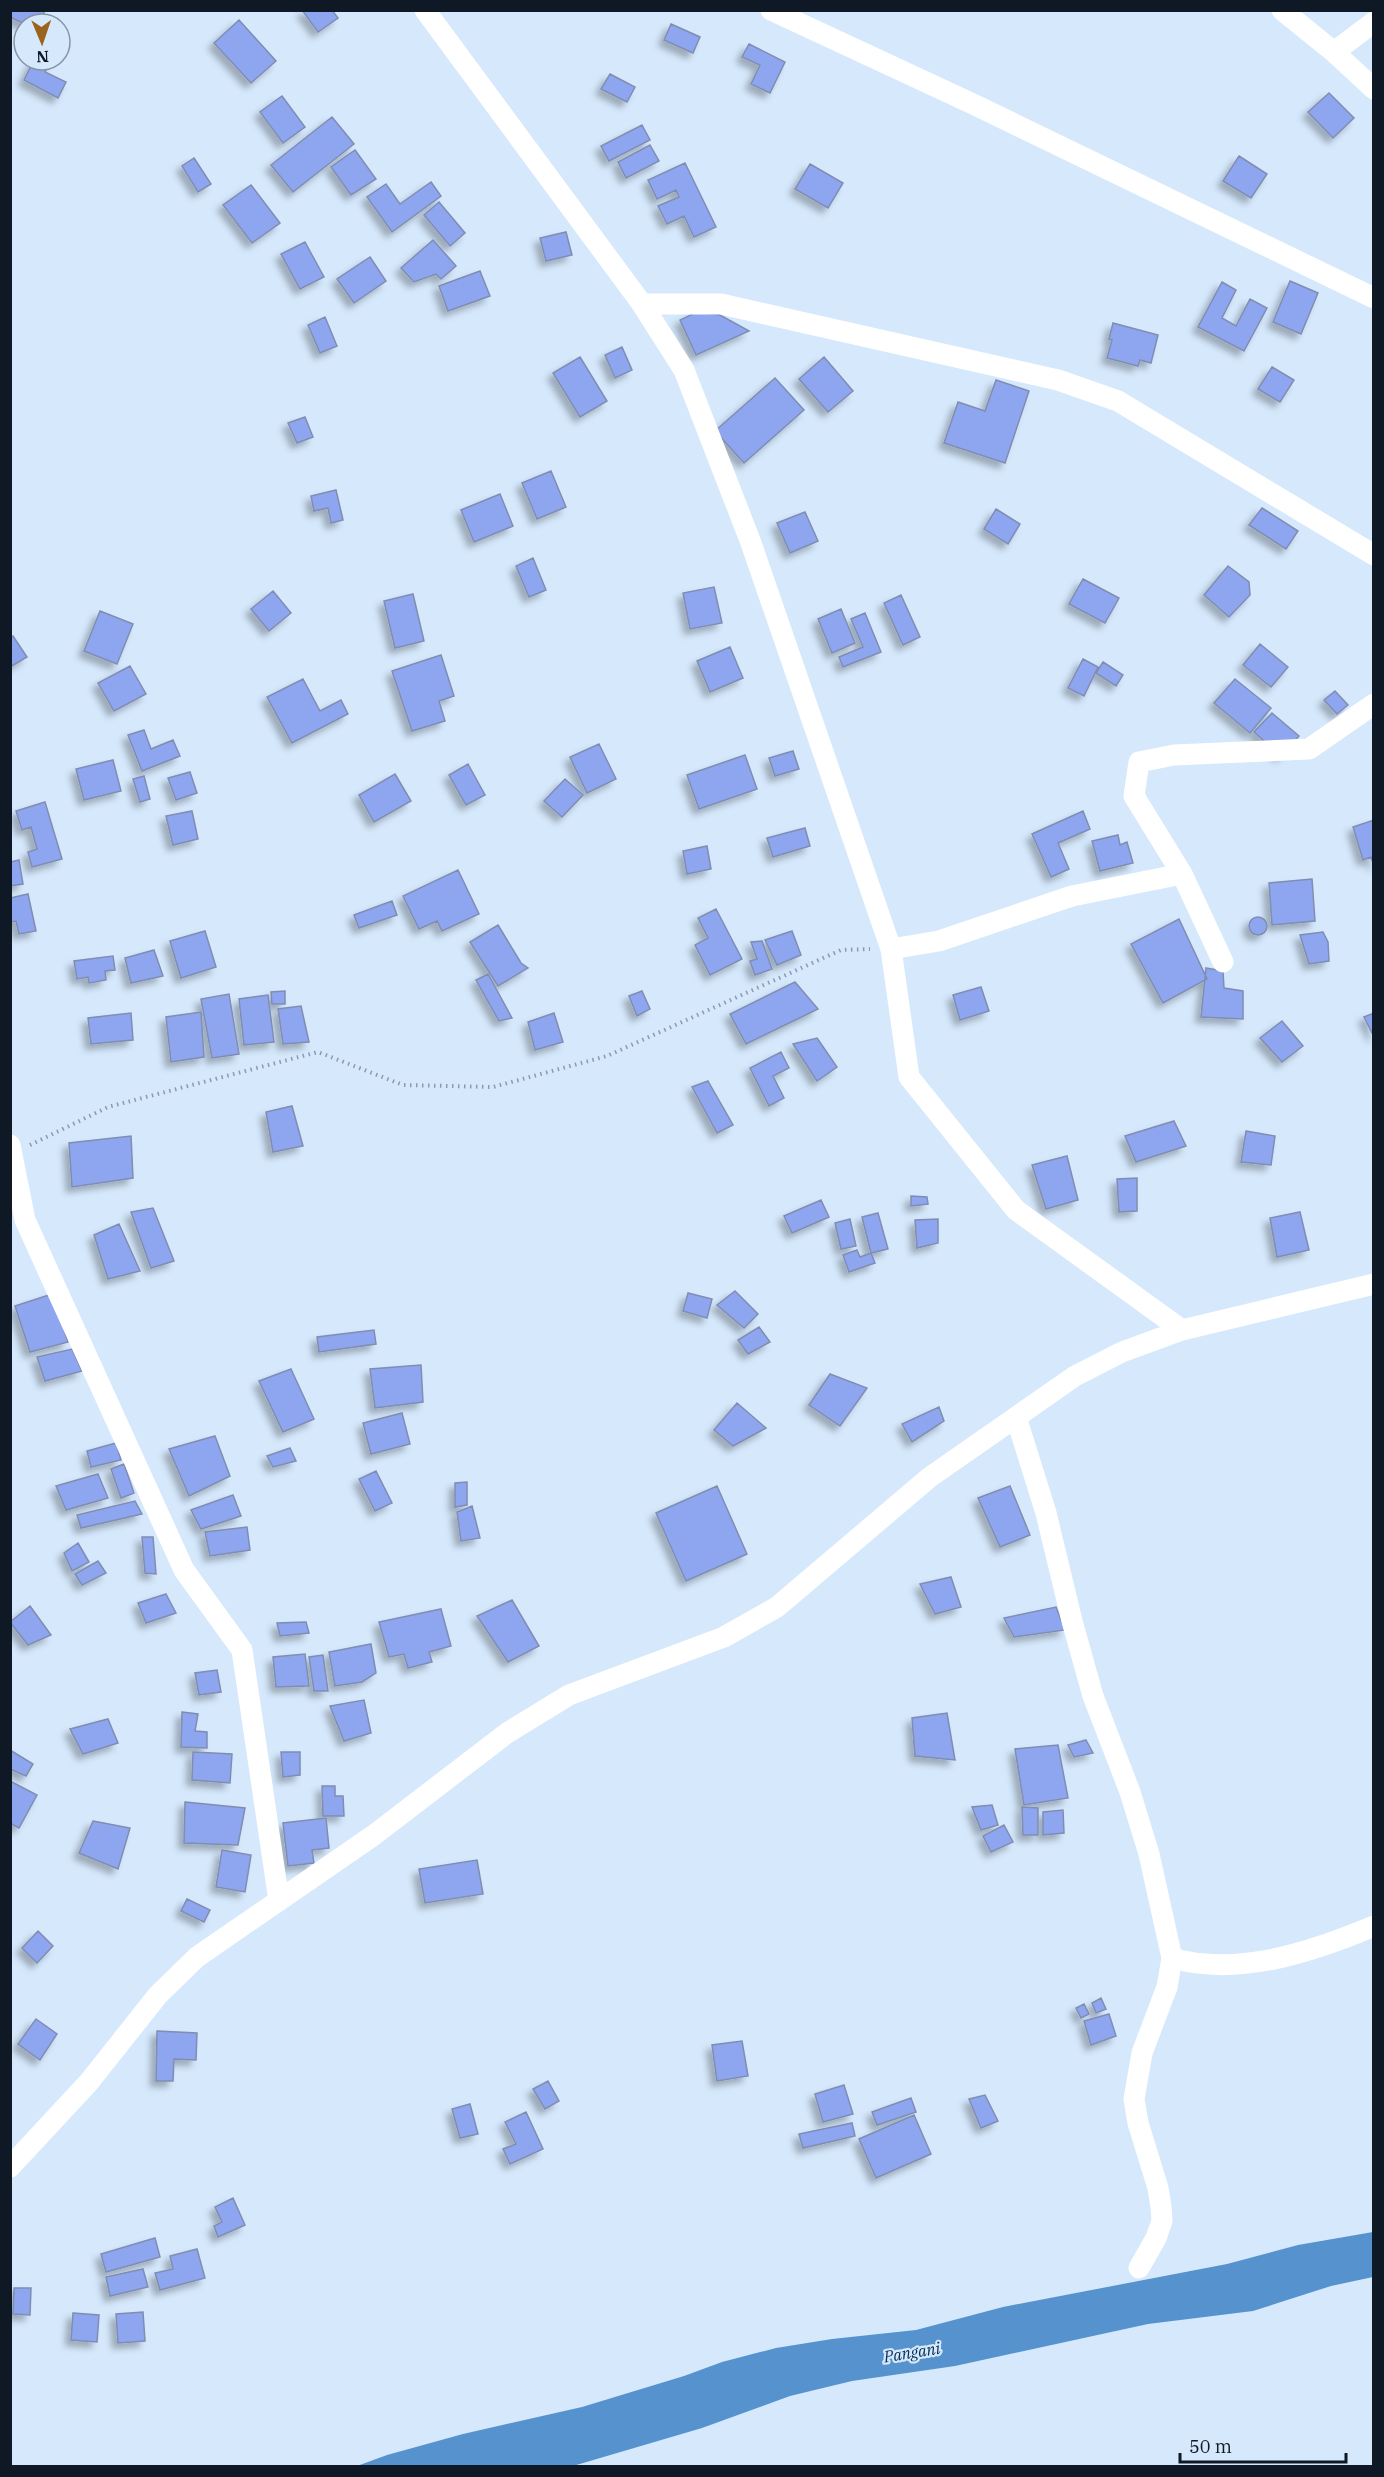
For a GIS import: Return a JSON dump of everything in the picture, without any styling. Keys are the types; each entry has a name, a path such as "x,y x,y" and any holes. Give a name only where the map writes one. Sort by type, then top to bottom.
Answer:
{"street":[{"path":"425,10 642,304 684,370 751,543 891,948 909,1077 1016,1210 1182,1330"},
{"path":"771,10 973,104 1374,298"},
{"path":"1282,10 1334,52 1374,89"},
{"path":"1334,52 1374,22"},
{"path":"642,304 721,304 1068,384 1118,402 1374,555"},
{"path":"1223,962 1182,874 1134,796 1139,762 1174,755 1309,749 1374,704"},
{"path":"891,948 939,941 1072,896 1182,874"},
{"path":"12,1149 25,1220 184,1570 242,1650 279,1901"},
{"path":"10,2167 89,2082 158,1995 198,1957 374,1835 507,1733 569,1695 724,1637 777,1607 930,1477 1075,1376 1122,1352 1182,1330 1374,1284"},
{"path":"1016,1417 1046,1513 1093,1696 1130,1792 1149,1854 1172,1958 1167,1987 1142,2053 1134,2099 1138,2123 1158,2188 1162,2221 1156,2238 1138,2268"},
{"path":"1172,1958 1192,1964 1239,1965 1333,1943 1374,1926"}],"path":[{"path":"12,1149 108,1107 318,1052 403,1085 493,1087 607,1056 841,950 891,948"}],"water":[{"name":"Pangani","path":"1373,2232 1373,2277 1331,2286 1253,2311 1148,2324 955,2366 852,2381 790,2396 702,2428 573,2466 357,2466 387,2455 463,2434 582,2407 722,2362 776,2348 916,2330 1003,2307 1227,2264 1298,2245"}],"building":[{"path":"10,10 45,10 44,12 12,12 12,18"},
{"path":"302,10 332,10 338,18 318,32"},
{"path":"239,20 276,61 251,83 214,43"},
{"path":"671,24 700,37 693,53 664,40"},
{"path":"749,44 785,62 770,93 751,84 760,65 742,57"},
{"path":"28,72 45,72 66,82 58,98 24,80"},
{"path":"610,74 635,87 627,102 601,89"},
{"path":"1329,93 1354,118 1333,138 1308,112"},
{"path":"282,96 305,127 283,143 260,112"},
{"path":"332,117 354,144 293,192 271,165"},
{"path":"642,125 650,140 609,161 601,146"},
{"path":"650,145 659,161 626,178 618,162"},
{"path":"355,150 376,179 351,195 331,167"},
{"path":"1239,156 1267,174 1251,198 1223,181"},
{"path":"194,158 211,184 198,192 182,166"},
{"path":"685,163 716,227 694,237 684,216 667,224 658,206 679,197 676,190 657,199 648,180"},
{"path":"810,164 843,183 828,208 795,189"},
{"path":"431,182 441,196 392,232 367,197 386,184 400,204"},
{"path":"251,185 280,223 252,243 223,205"},
{"path":"439,202 465,233 450,246 424,215"},
{"path":"566,232 572,255 546,261 540,238"},
{"path":"433,240 456,266 441,279 436,274 414,282 401,268"},
{"path":"305,242 324,277 300,289 281,254"},
{"path":"370,257 386,281 354,303 337,279"},
{"path":"480,271 490,296 448,311 439,286"},
{"path":"1290,281 1318,293 1301,334 1273,322"},
{"path":"1222,282 1236,290 1222,318 1236,326 1250,299 1267,308 1244,351 1198,327"},
{"path":"697,312 720,315 749,331 696,355 680,320"},
{"path":"325,317 337,346 320,353 308,325"},
{"path":"1113,323 1158,335 1151,363 1140,360 1138,366 1107,358 1112,340 1109,339"},
{"path":"622,347 632,370 615,378 605,355"},
{"path":"580,357 607,401 580,417 553,373"},
{"path":"824,357 853,391 828,412 799,379"},
{"path":"1272,367 1294,380 1280,402 1258,389"},
{"path":"775,378 804,410 744,463 715,431"},
{"path":"996,380 1029,391 1005,463 944,443 958,402 985,411"},
{"path":"305,417 313,437 297,443 288,423"},
{"path":"551,471 566,507 537,519 522,483"},
{"path":"336,490 343,520 331,523 328,508 314,511 311,496"},
{"path":"500,494 513,526 474,542 461,510"},
{"path":"1262,508 1298,531 1286,549 1249,525"},
{"path":"996,509 1020,524 1008,544 984,529"},
{"path":"805,512 818,541 790,553 777,523"},
{"path":"533,558 546,590 529,597 516,566"},
{"path":"1228,566 1249,582 1250,595 1229,617 1204,595"},
{"path":"1083,579 1119,598 1105,623 1069,604"},
{"path":"714,587 722,623 690,629 683,593"},
{"path":"273,591 291,613 269,631 251,609"},
{"path":"413,594 424,641 395,648 384,601"},
{"path":"901,595 920,637 903,645 884,603"},
{"path":"841,609 855,643 832,653 818,619"},
{"path":"100,611 133,624 117,664 84,651"},
{"path":"865,613 881,652 843,667 839,657 863,647 851,619"},
{"path":"13,636 27,657 10,667 10,638"},
{"path":"1260,644 1288,667 1271,687 1243,665"},
{"path":"730,647 743,678 710,692 697,661"},
{"path":"441,655 454,696 439,701 445,721 412,731 392,671"},
{"path":"1083,659 1098,667 1084,696 1068,688"},
{"path":"1103,662 1123,675 1116,686 1096,673"},
{"path":"130,666 146,694 114,711 98,683"},
{"path":"303,679 320,711 341,700 348,714 292,743 267,697"},
{"path":"1235,679 1271,708 1250,733 1214,703"},
{"path":"1335,691 1348,705 1337,714 1324,700"},
{"path":"1272,713 1299,736 1281,756 1254,732"},
{"path":"144,730 151,749 173,740 180,756 142,771 128,735"},
{"path":"599,744 616,779 587,793 570,757"},
{"path":"793,751 799,769 775,776 769,758"},
{"path":"745,755 757,789 699,809 687,775"},
{"path":"113,760 121,791 84,800 76,769"},
{"path":"468,764 485,795 466,805 449,775"},
{"path":"190,772 197,793 176,800 168,778"},
{"path":"395,774 411,801 374,822 359,795"},
{"path":"144,776 150,799 140,802 133,779"},
{"path":"565,779 583,795 562,817 544,801"},
{"path":"45,802 62,859 32,867 28,852 37,849 31,827 22,830 16,811"},
{"path":"192,811 198,839 173,845 166,816"},
{"path":"1083,811 1090,829 1058,843 1069,869 1051,877 1032,834"},
{"path":"1374,820 1374,866 1371,857 1363,860 1353,827"},
{"path":"805,828 810,846 773,857 767,838"},
{"path":"1118,835 1120,845 1127,842 1133,863 1100,871 1092,841"},
{"path":"707,846 711,869 687,874 683,851"},
{"path":"19,860 23,884 10,886 10,862"},
{"path":"458,870 479,914 442,931 437,921 419,929 403,896"},
{"path":"1312,879 1315,921 1272,925 1269,883"},
{"path":"28,894 36,931 19,934 16,921 10,922 10,898"},
{"path":"392,901 397,915 359,928 354,915"},
{"path":"716,909 742,959 710,975 695,945 708,938 698,918"},
{"path":"1258,917 1264,920 1267,926 1264,932 1258,935 1252,932 1249,926 1252,920"},
{"path":"1179,919 1207,979 1163,1003 1131,944"},
{"path":"498,925 521,963 528,968 498,986 470,942"},
{"path":"205,931 216,967 181,978 170,941"},
{"path":"792,931 801,955 777,965 765,940"},
{"path":"1323,932 1328,942 1329,961 1309,964 1300,935"},
{"path":"762,941 772,969 755,975 750,961 757,959 751,942"},
{"path":"154,950 163,976 131,983 125,958"},
{"path":"113,956 115,970 105,971 106,980 89,983 88,977 77,979 74,961"},
{"path":"1206,968 1223,971 1224,988 1243,991 1243,1019 1201,1017"},
{"path":"488,974 512,1018 499,1021 476,980"},
{"path":"795,982 818,1009 746,1044 730,1014"},
{"path":"981,987 989,1011 960,1020 953,995"},
{"path":"285,991 285,1004 272,1004 271,992"},
{"path":"642,991 650,1009 637,1016 629,996"},
{"path":"229,994 239,1054 212,1058 201,999"},
{"path":"268,995 274,1042 244,1045 239,999"},
{"path":"301,1006 309,1042 283,1044 278,1009"},
{"path":"201,1012 204,1057 171,1062 166,1017"},
{"path":"131,1013 133,1040 91,1044 88,1018"},
{"path":"554,1013 563,1042 535,1050 528,1022"},
{"path":"1374,1013 1374,1037 1364,1017"},
{"path":"1282,1021 1303,1046 1282,1062 1260,1038"},
{"path":"817,1038 837,1067 817,1081 793,1044"},
{"path":"781,1052 789,1068 773,1076 784,1098 769,1106 750,1068"},
{"path":"708,1081 733,1125 717,1133 692,1087"},
{"path":"292,1106 303,1146 273,1152 266,1112"},
{"path":"1174,1121 1186,1146 1136,1162 1125,1136"},
{"path":"1246,1131 1275,1136 1271,1165 1241,1162"},
{"path":"131,1136 133,1178 72,1187 69,1143"},
{"path":"1067,1156 1078,1200 1046,1209 1032,1165"},
{"path":"1137,1178 1137,1211 1119,1212 1117,1179"},
{"path":"911,1196 927,1197 928,1204 911,1206"},
{"path":"821,1200 829,1217 792,1233 784,1216"},
{"path":"153,1208 174,1261 151,1268 131,1212"},
{"path":"1300,1212 1309,1250 1277,1257 1270,1218"},
{"path":"878,1213 888,1249 871,1253 862,1217"},
{"path":"850,1219 856,1246 841,1249 835,1223"},
{"path":"938,1219 938,1243 917,1248 915,1220"},
{"path":"119,1224 140,1271 108,1279 94,1235"},
{"path":"857,1250 860,1257 871,1253 875,1263 849,1272 843,1255"},
{"path":"735,1291 758,1314 744,1328 717,1305"},
{"path":"688,1293 712,1299 707,1318 683,1311"},
{"path":"52,1294 68,1342 30,1352 15,1306"},
{"path":"759,1327 770,1342 748,1354 738,1340"},
{"path":"374,1330 376,1344 319,1352 317,1337"},
{"path":"72,1349 82,1371 45,1381 37,1357"},
{"path":"421,1365 423,1402 375,1408 370,1369"},
{"path":"291,1369 314,1419 283,1432 259,1381"},
{"path":"830,1374 867,1388 840,1426 809,1405"},
{"path":"737,1403 766,1428 733,1446 714,1430"},
{"path":"939,1407 944,1421 912,1442 902,1424"},
{"path":"402,1413 410,1444 371,1454 363,1423"},
{"path":"215,1436 230,1476 189,1496 169,1449"},
{"path":"116,1443 121,1460 91,1467 87,1451"},
{"path":"290,1448 296,1461 273,1467 267,1456"},
{"path":"124,1464 134,1493 121,1498 111,1469"},
{"path":"376,1471 392,1503 375,1511 359,1479"},
{"path":"98,1474 108,1498 66,1510 56,1486"},
{"path":"467,1482 467,1505 455,1507 455,1483"},
{"path":"717,1486 747,1554 686,1581 656,1513"},
{"path":"1010,1486 1030,1535 1000,1547 978,1498"},
{"path":"233,1495 241,1516 201,1529 191,1510"},
{"path":"135,1501 142,1514 81,1528 77,1515"},
{"path":"472,1506 480,1538 461,1541 457,1512"},
{"path":"247,1527 250,1550 210,1556 205,1532"},
{"path":"142,1537 153,1537 156,1574 145,1573"},
{"path":"78,1543 89,1562 72,1571 64,1553"},
{"path":"98,1561 106,1573 82,1585 75,1574"},
{"path":"951,1577 961,1607 935,1614 920,1584"},
{"path":"166,1594 176,1613 146,1623 138,1603"},
{"path":"512,1600 539,1646 508,1662 477,1616"},
{"path":"30,1606 51,1635 28,1645 10,1622"},
{"path":"1056,1607 1065,1630 1014,1637 1004,1618"},
{"path":"441,1609 451,1646 429,1652 432,1662 408,1668 404,1654 389,1657 379,1622"},
{"path":"306,1622 309,1633 280,1636 277,1623"},
{"path":"371,1644 376,1673 362,1682 335,1686 329,1652"},
{"path":"305,1654 309,1686 276,1687 273,1657"},
{"path":"323,1655 328,1691 314,1691 309,1657"},
{"path":"217,1670 221,1692 199,1695 195,1673"},
{"path":"364,1700 371,1733 344,1741 330,1706"},
{"path":"182,1712 198,1714 195,1731 207,1732 207,1748 181,1747"},
{"path":"947,1713 955,1760 915,1756 912,1718"},
{"path":"108,1719 118,1743 83,1754 70,1729"},
{"path":"1086,1740 1093,1753 1074,1757 1068,1745"},
{"path":"1058,1745 1068,1798 1024,1805 1015,1749"},
{"path":"10,1750 33,1764 26,1776 10,1769"},
{"path":"193,1752 232,1754 230,1783 192,1780"},
{"path":"281,1752 300,1752 300,1775 283,1777"},
{"path":"10,1781 37,1795 19,1828 10,1823"},
{"path":"322,1786 335,1786 335,1796 343,1796 344,1816 323,1816"},
{"path":"185,1802 245,1808 238,1845 184,1843"},
{"path":"992,1805 998,1825 981,1830 972,1807"},
{"path":"1022,1807 1038,1808 1038,1835 1023,1835"},
{"path":"1063,1810 1064,1833 1043,1835 1043,1812"},
{"path":"326,1818 329,1848 312,1850 314,1863 288,1866 283,1823"},
{"path":"93,1821 130,1828 118,1869 79,1853"},
{"path":"1004,1825 1013,1842 991,1852 983,1836"},
{"path":"222,1850 251,1855 245,1892 216,1887"},
{"path":"477,1860 483,1894 425,1903 419,1869"},
{"path":"187,1899 210,1910 204,1922 181,1911"},
{"path":"38,1931 53,1946 37,1963 22,1948"},
{"path":"1101,1998 1106,2009 1096,2013 1092,2003"},
{"path":"1084,2004 1089,2014 1081,2018 1076,2008"},
{"path":"1109,2014 1116,2036 1091,2045 1084,2021"},
{"path":"36,2019 57,2034 40,2060 18,2044"},
{"path":"157,2031 197,2033 196,2060 174,2059 173,2081 156,2081"},
{"path":"742,2041 748,2076 717,2081 712,2045"},
{"path":"548,2081 559,2101 545,2109 533,2089"},
{"path":"844,2085 853,2114 823,2122 815,2094"},
{"path":"985,2095 998,2121 981,2128 969,2099"},
{"path":"911,2098 916,2112 877,2125 872,2112"},
{"path":"470,2104 478,2134 460,2138 452,2109"},
{"path":"526,2112 543,2149 510,2164 503,2149 516,2144 505,2122"},
{"path":"914,2115 931,2154 876,2178 859,2139"},
{"path":"852,2123 855,2136 803,2148 799,2134"},
{"path":"233,2198 245,2225 218,2237 214,2226 222,2222 215,2207"},
{"path":"155,2238 160,2257 106,2272 101,2254"},
{"path":"197,2249 205,2278 160,2290 155,2273 173,2269 170,2256"},
{"path":"143,2269 148,2287 110,2296 106,2277"},
{"path":"14,2288 31,2288 30,2315 13,2314"},
{"path":"143,2312 145,2341 118,2343 116,2314"},
{"path":"73,2313 99,2315 97,2342 71,2340"}]}
